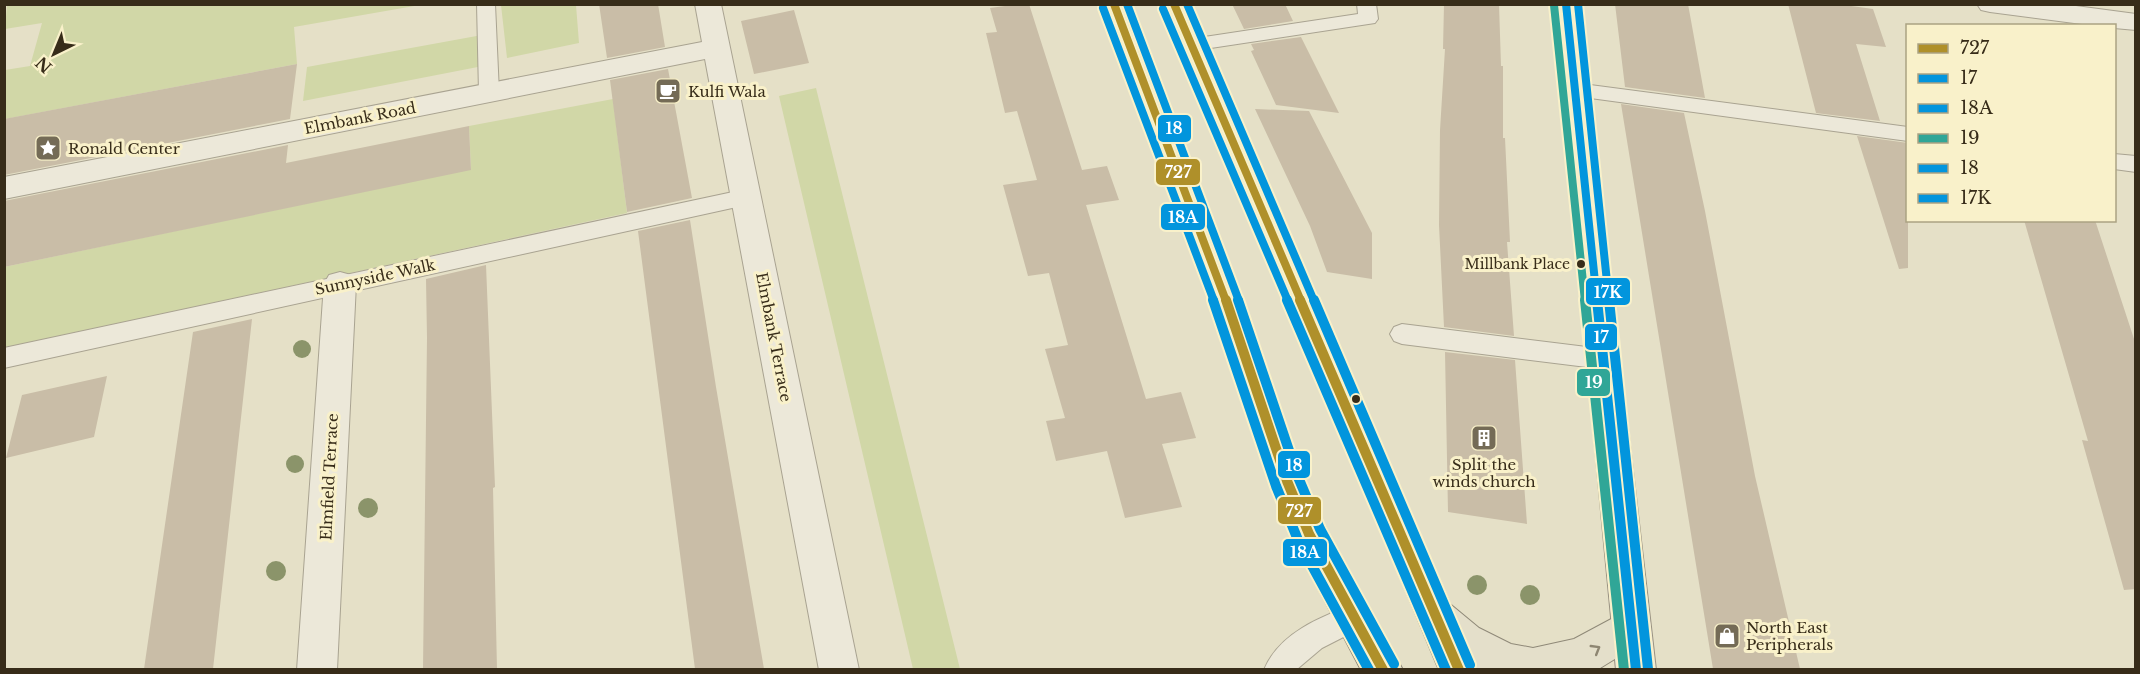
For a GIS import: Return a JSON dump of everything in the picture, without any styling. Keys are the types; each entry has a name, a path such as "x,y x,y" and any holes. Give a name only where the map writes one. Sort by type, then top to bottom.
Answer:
{"main road":[{"path":"1114,4 1216,271 1287,481 1309,534 1383,669"},
{"path":"1174,4 1459,669"},
{"path":"1432,610 1465,641 1506,662 1533,667 1581,657 1630,628"}],"street":[{"name":"Elmbank Terrace","path":"708,4 839,669"},
{"path":"1566,4 1636,669"},
{"path":"1990,4 2136,22"},
{"name":"Elmbank Road","path":"4,188 716,48"},
{"name":"Elmfield Terrace","path":"317,669 340,284"}],"lane":[{"path":"486,4 489,93"},
{"path":"1191,45 1368,19 1366,4"},
{"path":"1575,90 1906,134"},
{"path":"2116,161 2136,164"},
{"name":"Sunnyside Walk","path":"4,358 747,198"},
{"path":"1402,334 1603,358"},
{"path":"1278,669 1286,655 1304,641 1355,617"}],"green space":[{"path":"7,5 420,5 294,27 297,64 5,119 5,70 30,66 42,23 5,29"},
{"path":"501,5 576,5 579,43 507,58"},
{"path":"482,35 483,66 303,101 307,67"},
{"path":"816,88 960,669 913,669 779,96"},
{"path":"613,99 627,213 5,348 4,267 471,169 469,126"}],"building":[{"path":"599,4 658,4 665,47 607,58"},
{"path":"1029,4 1082,170 1107,166 1119,200 1086,205 1146,399 1181,392 1196,438 1162,444 1182,507 1125,518 1107,451 1056,461 1046,421 1065,418 1045,349 1068,345 1049,273 1028,276 1003,185 1037,180 1017,111 1005,113 986,33 997,32 990,8"},
{"path":"1232,4 1285,4 1293,21 1244,29"},
{"path":"1444,4 1499,4 1501,66 1503,66 1503,138 1505,138 1510,242 1507,242 1514,336 1444,327 1439,225 1440,130 1445,49 1443,49"},
{"path":"1615,4 1688,4 1705,98 1625,87"},
{"path":"1788,4 1837,4 1873,9 1886,47 1856,44 1880,121 1816,113"},
{"path":"794,10 809,63 754,74 741,21"},
{"path":"1301,37 1339,113 1276,105 1251,51 1254,50 1251,44"},
{"path":"297,64 290,119 4,175 4,119"},
{"path":"668,69 692,198 627,212 610,80"},
{"path":"1621,104 1684,113 1755,476 1800,669 1713,669"},
{"path":"1255,109 1309,111 1372,233 1372,279 1327,272 1310,226"},
{"path":"469,126 471,170 4,267 4,201 288,145 286,163"},
{"path":"1857,136 1906,143 1908,268 1899,269"},
{"path":"690,220 764,669 695,669 638,231"},
{"path":"2025,222 2096,222 2136,345 2136,589 2124,590 2082,440 2088,441"},
{"path":"486,265 495,487 493,488 497,669 423,669 426,279"},
{"path":"252,319 213,669 144,669 193,332"},
{"name":"Split the winds church","path":"1445,352 1515,360 1527,524 1448,512"},
{"path":"107,376 94,437 6,458 22,395"}],"transit line":[{"name":"727","path":"1114,4 1216,271 1287,481 1309,534 1383,670"},
{"name":"18","path":"1127,4 1227,267 1298,477 1320,529 1394,664"},
{"name":"727","path":"1174,4 1459,670"},
{"name":"18","path":"1187,4 1470,665"},
{"name":"17","path":"1566,4 1636,670"},
{"name":"17K","path":"1578,4 1648,669"},
{"name":"19","path":"1554,5 1624,670"},
{"name":"18A","path":"1103,8 1205,275 1276,486 1298,540 1369,670"},
{"name":"18A","path":"1163,9 1446,670"}],"place":[{"name":"Kulfi Wala","path":"668,91"},
{"name":"Ronald Center","path":"48,148"},
{"name":"Millbank Place","path":"1581,264"},
{"name":"Split the winds church","path":"1484,438"},
{"name":"North East Peripherals","path":"1727,636"}]}
